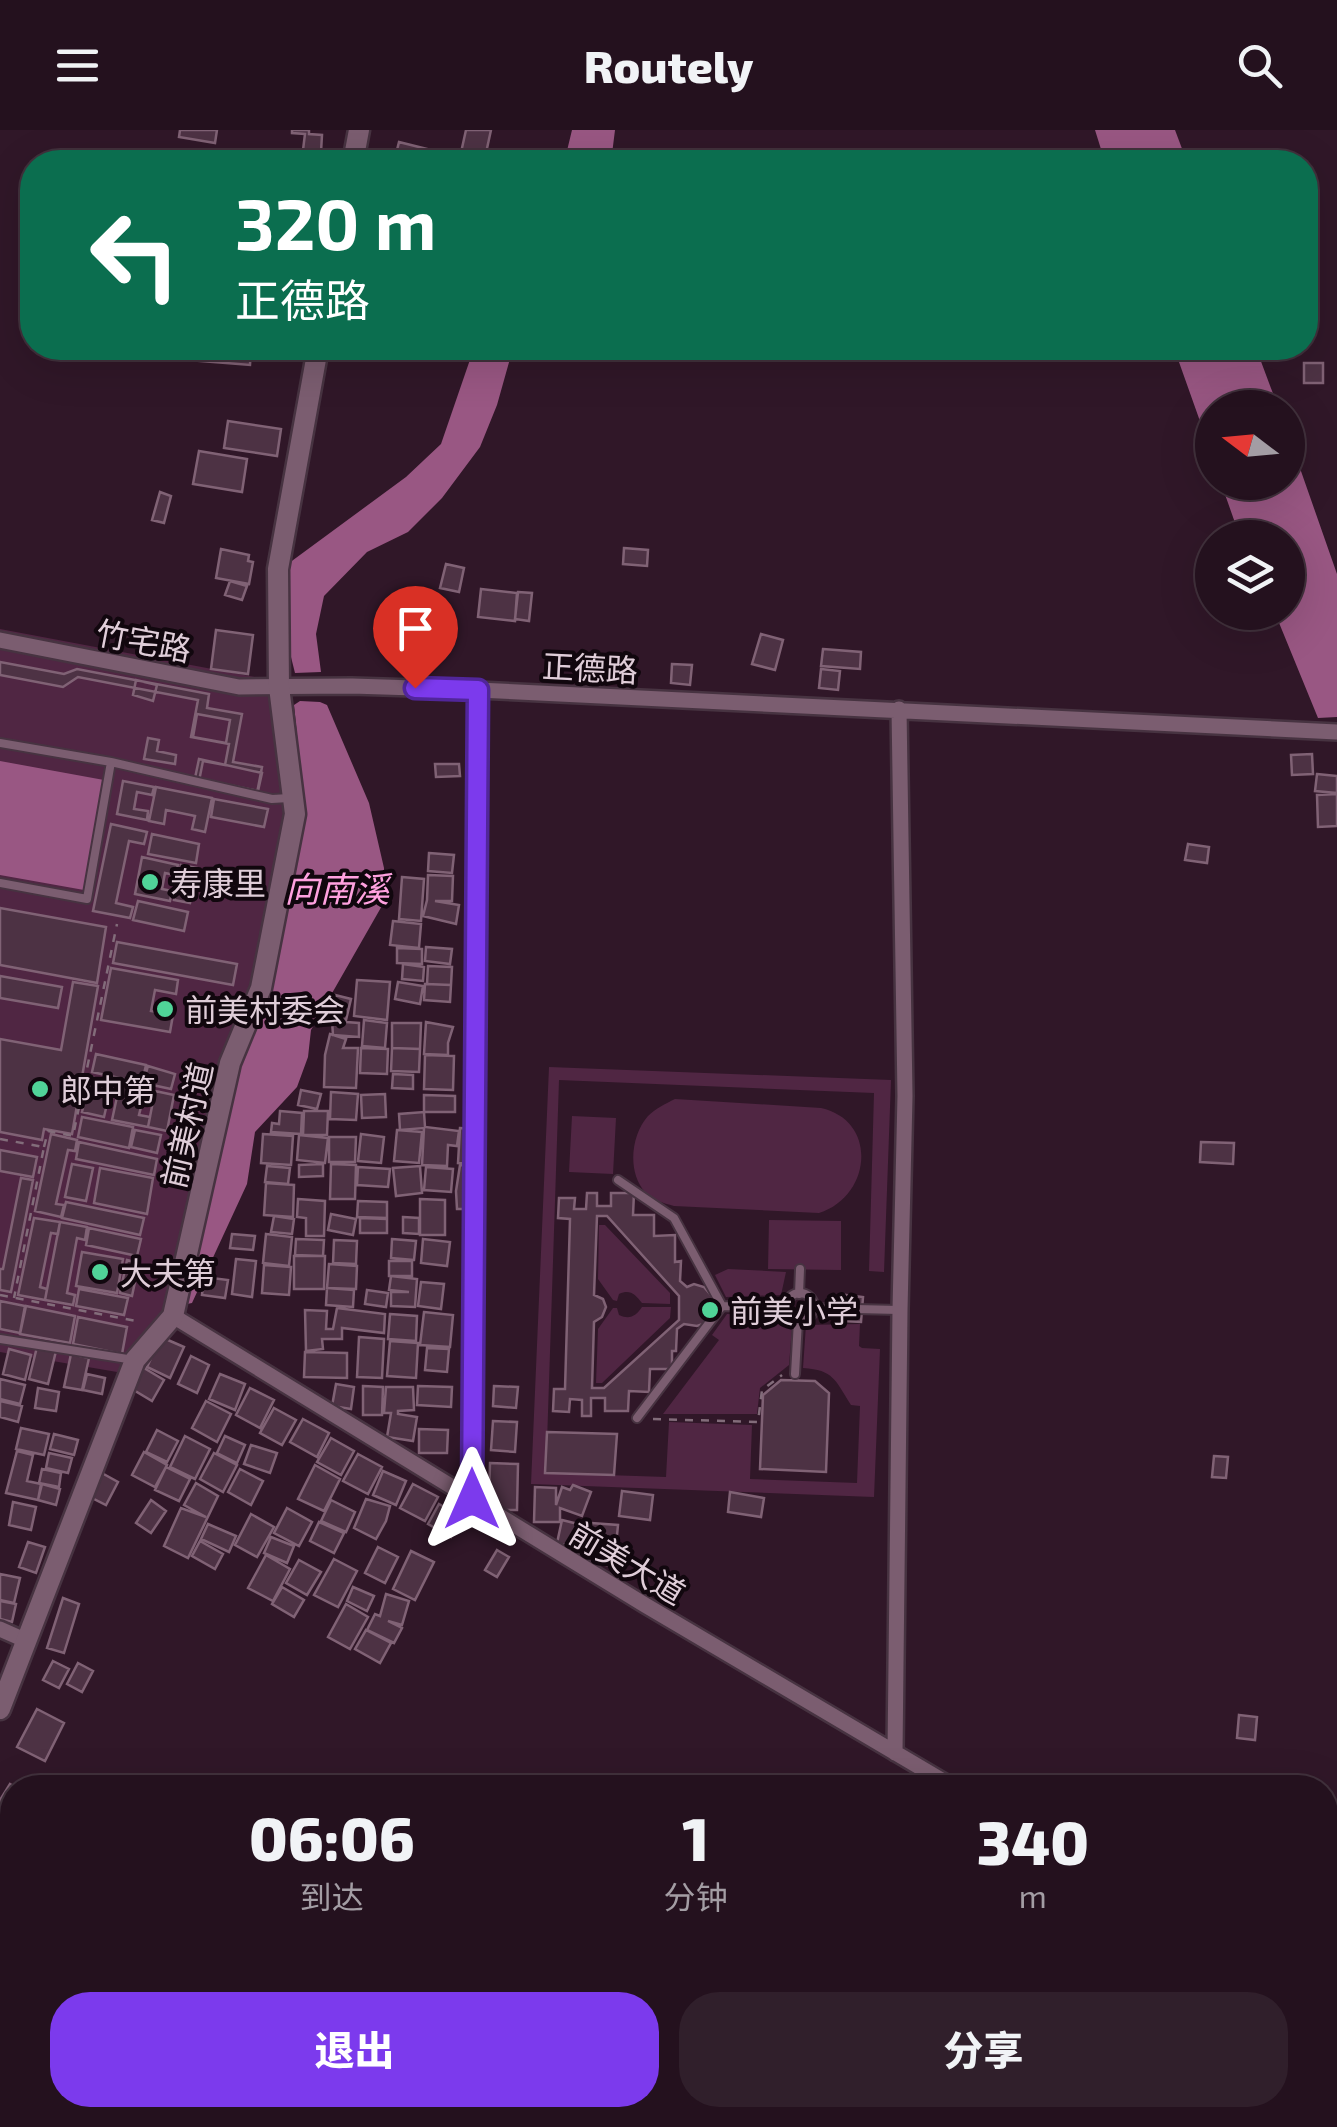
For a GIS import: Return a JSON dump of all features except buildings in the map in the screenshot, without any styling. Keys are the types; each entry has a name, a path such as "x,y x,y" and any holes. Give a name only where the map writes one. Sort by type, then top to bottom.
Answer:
{"street":[{"name":"前美村道","path":"0,1709 135,1360 169,1321 230,1063 261,988 295,814 279,687 278,569 316,360"},
{"name":"竹宅路","path":"0,640 240,686 279,687"},
{"name":"正德路","path":"279,687 478,690 1337,732"},
{"path":"472,1499 478,690"},
{"path":"895,1754 904,1096 899,709"},
{"name":"前美大道","path":"169,1321 932,1775"},
{"path":"0,1629 27,1640"}],"lane":[{"path":"0,743 111,762 272,799 294,798"},
{"path":"0,883 87,899 111,762"},
{"path":"618,1180 674,1218 722,1306"},
{"path":"799,1294 800,1269"},
{"path":"799,1294 810,1298 813,1308 808,1318 798,1321 789,1316 786,1307 789,1298 799,1294"},
{"path":"722,1306 786,1307"},
{"path":"637,1418 722,1306"},
{"path":"813,1308 900,1310"},
{"path":"796,1374 798,1321"},
{"path":"0,1339 135,1360"}],"path":[{"path":"14,1298 48,1131 73,1136 116,924"},
{"path":"0,1139 44,1148"},
{"path":"0,1295 169,1321"},
{"path":"637,1418 758,1422 762,1390 782,1375 796,1374"}],"shaded area":[{"path":"0,629 265,679 279,732 288,821 254,983 168,1313 117,1372 0,1352"},
{"path":"549,1067 891,1080 884,1272 869,1271 874,1093 559,1080 546,1473 666,1477 669,1422 752,1425 750,1479 857,1483 860,1406 851,1405 828,1374 803,1368 806,1325 860,1324 859,1346 880,1349 874,1497 531,1484"},
{"path":"675,1099 821,1108 840,1116 852,1128 860,1143 858,1176 849,1192 819,1213 674,1206 658,1201 639,1184 633,1154 638,1133 648,1116"},
{"path":"572,1116 616,1118 613,1174 569,1172"},
{"path":"769,1220 841,1221 841,1270 768,1269"},
{"path":"599,1225 605,1225 670,1293 670,1304 642,1303 626,1292 613,1300 598,1279"},
{"path":"728,1269 786,1272 781,1295 726,1297 715,1275"},
{"path":"642,1307 671,1307 670,1318 602,1383 596,1383 598,1329 613,1308 617,1308 619,1315 630,1317"},
{"path":"727,1314 780,1316 792,1328 789,1365 760,1388 757,1414 663,1414 719,1340 712,1335"}],"water":[{"path":"572,130 615,130 612,150 567,150"},
{"path":"1095,130 1175,130 1182,150 1101,150"},
{"path":"470,360 510,360 480,447 442,498 408,532 367,552 324,596 316,634 321,672 295,673 288,645 285,566 406,477 441,444"},
{"path":"1178,360 1260,360 1272,390 1195,390 1195,407"},
{"path":"1305,483 1337,574 1337,717 1318,718 1282,630 1305,630 1305,520 1234,520 1227,500 1305,500"},
{"name":"向南溪","path":"300,701 327,705 369,803 384,868 383,904 311,1030 308,1057 297,1087 255,1132 247,1184 192,1303 187,1304 185,1298 238,1055 259,1023 271,982 305,814 294,705"},
{"path":"0,761 104,780 84,890 0,875"}],"place":[{"name":"寿康里","path":"150,882"},
{"name":"前美村委会","path":"165,1009"},
{"name":"郎中第","path":"40,1089"},
{"name":"大夫第","path":"100,1272"},
{"name":"前美小学","path":"710,1310"}],"route":[{"path":"415,688 478,690 472,1499"}]}
